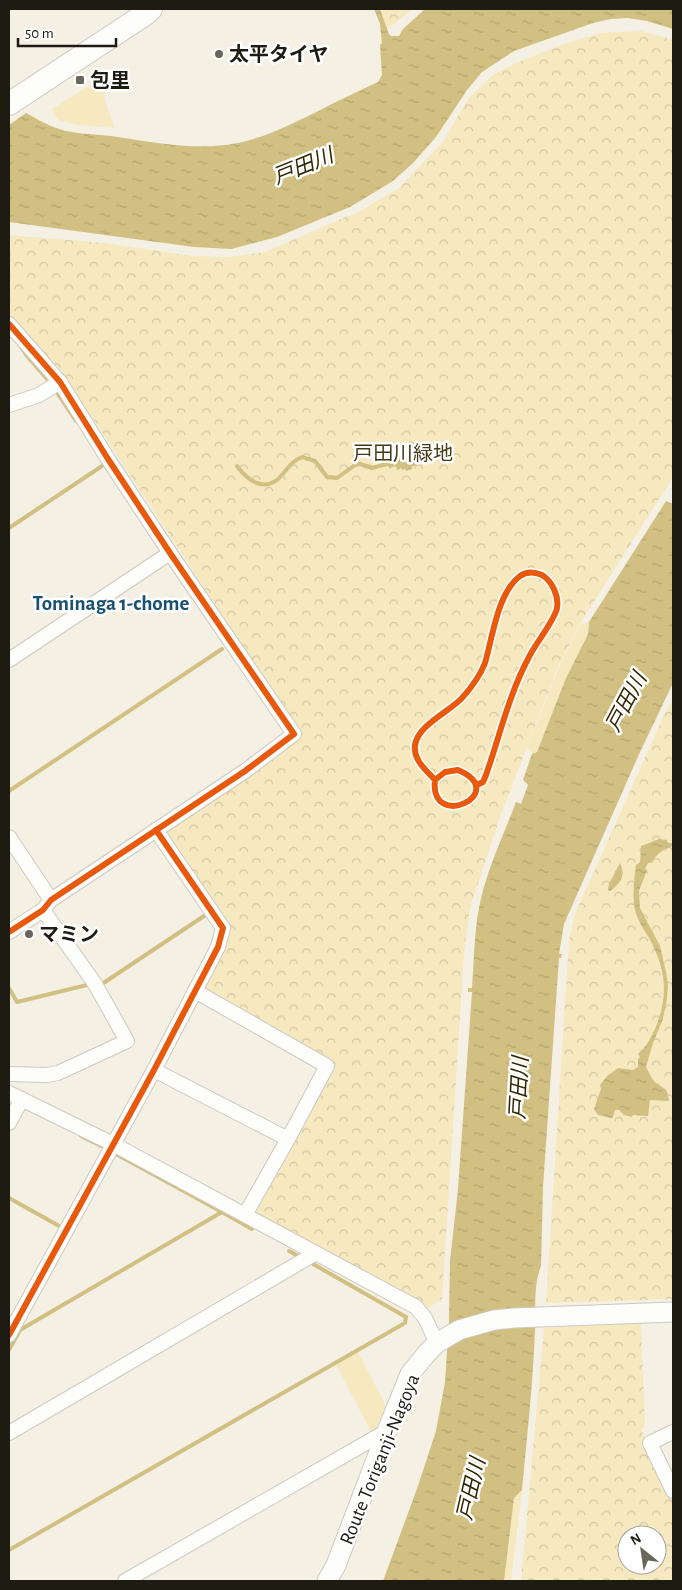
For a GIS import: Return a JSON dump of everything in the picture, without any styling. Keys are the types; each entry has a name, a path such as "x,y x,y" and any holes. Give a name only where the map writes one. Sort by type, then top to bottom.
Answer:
{"highway":[{"path":"9,104 153,10"}],"main road":[{"name":"Route Toriganji-Nagoya","path":"327,1581 336,1565 410,1374 437,1343 458,1330 494,1320 673,1312"}],"street":[{"path":"9,324 60,382 170,553 294,734 245,771 9,932"},
{"path":"9,405 39,395 60,382"},
{"path":"9,660 170,553"},
{"path":"9,1335 154,1070 218,948 223,928 156,830"},
{"path":"9,838 95,984 126,1041 58,1073 47,1075 9,1074"},
{"path":"195,991 327,1066 288,1140 245,1215"},
{"path":"154,1070 288,1140"},
{"path":"9,1093 113,1144 416,1307 425,1318 437,1343"},
{"path":"9,1123 22,1099"},
{"path":"9,1433 316,1253"},
{"path":"125,1581 387,1431"},
{"path":"673,1432 650,1443 673,1492"}],"green space":[{"path":"380,9 413,9 387,29"},
{"name":"戸田川緑地","path":"641,31 673,40 673,477 583,619 559,664 503,809 470,907 464,953 442,1299 425,1310 260,1219 256,1210 335,1065 198,988 231,932 161,829 301,735 61,370 9,316 9,235 105,243 192,256 229,257 265,252 360,211 399,188 442,143 469,98 494,74 558,46 600,33"},
{"path":"102,78 106,104 115,128 78,125 58,120 52,109"},
{"path":"589,622 588,634 566,678 537,752 532,754 527,748 560,664 581,624"},
{"path":"673,700 673,1299 546,1303 569,940 575,914 664,715"},
{"path":"641,1323 645,1427 641,1429 673,1497 673,1581 521,1581 544,1328"},
{"path":"358,1352 388,1410 383,1428 372,1434 336,1364"},
{"path":"522,1490 511,1581 504,1581 514,1498"}],"water":[{"name":"戸田川","path":"374,9 380,9 391,36 399,36 403,29 425,9 673,9 673,29 647,21 628,18 611,19 593,23 514,51 482,72 467,90 436,137 413,163 393,181 350,207 277,237 231,249 194,247 9,222 9,125 26,113 48,125 66,131 163,144 208,146 250,140 284,128 378,82 382,75 380,44 382,44 380,24"},
{"path":"410,441 416,443 417,447 422,446 424,449 428,447 431,457 422,459 422,461 417,462 417,465 411,467 412,469 406,471 405,469 402,470 402,468 397,470 396,466 389,468 387,461 395,459 395,454 399,452 398,449 403,448"},
{"name":"戸田川","path":"666,501 673,504 673,683 640,752 564,924 559,954 562,954 561,958 559,958 543,1187 541,1266 536,1290 530,1410 522,1490 514,1498 504,1581 383,1581 436,1431 445,1382 450,1261 458,1189 472,992 468,992 468,988 472,988 476,928 482,894 490,867 516,802 521,804 528,785 523,780 532,754 537,752 566,678 588,634 589,622"},
{"path":"659,839 673,843 673,846 663,850 651,863 648,863 639,891 640,908 660,946 668,985 663,1019 646,1067 658,1085 666,1090 669,1101 650,1100 648,1116 633,1115 632,1117 624,1115 619,1110 615,1110 611,1118 598,1115 594,1109 601,1089 600,1085 607,1076 618,1068 633,1070 638,1067 638,1059 640,1057 638,1054 652,1036 662,1008 664,988 661,968 652,943 636,915 633,893 636,865 640,862 641,846"},
{"path":"620,863 622,868 621,879 617,886 610,891 608,890 609,884"}],"waterway":[{"path":"21,347 47,379"},
{"path":"58,394 76,421"},
{"path":"237,466 252,480 258,483 270,484 276,481 293,462 302,457 315,461 327,477 337,478 355,465 360,464 372,468 387,464"},
{"path":"9,528 102,466"},
{"path":"9,791 222,649"},
{"path":"102,984 207,914"},
{"path":"9,988 17,1002 87,985"},
{"path":"81,1136 101,1146"},
{"path":"116,1154 222,1212"},
{"path":"9,1198 61,1227"},
{"path":"9,1350 20,1330 222,1212 252,1229"},
{"path":"289,1251 300,1257"},
{"path":"9,1550 405,1323 406,1317 313,1264"}],"cycle path":[{"path":"9,324 60,382 170,553 294,734 245,771 51,900 43,910 9,932"},
{"path":"435,780 436,795 444,804 454,806 464,803 473,797 476,789 472,779 458,770 445,772 435,780 418,760 415,750 417,738 428,725 462,698 478,677 485,663 501,604 512,584 525,573 539,574 546,578 554,589 557,608 553,619 522,671 510,700 486,775 483,782 477,785"},
{"path":"9,1335 154,1070 218,947 223,928 156,830"}],"place":[{"name":"太平タイヤ","path":"219,54"},
{"name":"包里","path":"80,80"},
{"name":"マミン","path":"29,934"}],"district":[{"name":"Tominaga 1-chome","path":"111,603"}]}
